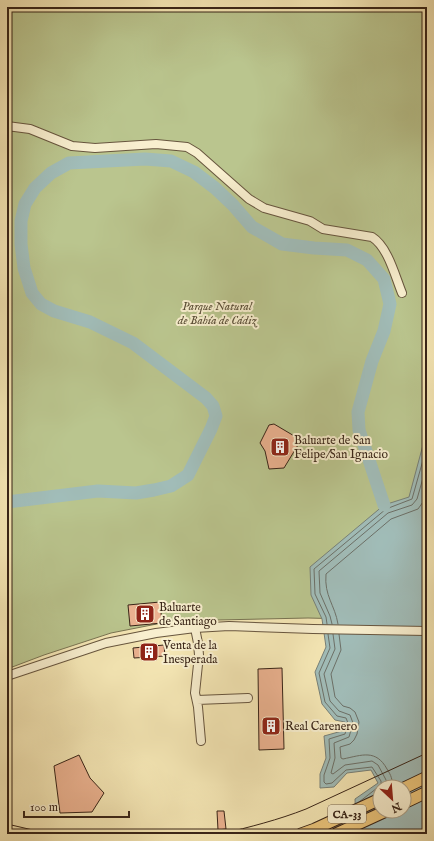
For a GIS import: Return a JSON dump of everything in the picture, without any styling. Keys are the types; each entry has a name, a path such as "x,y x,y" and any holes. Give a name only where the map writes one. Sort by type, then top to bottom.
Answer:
{"highway":[{"path":"412,784 427,777"},
{"path":"412,799 427,792"},
{"name":"CA-33","path":"301,834 372,803"},
{"name":"CA-33","path":"336,834 372,817"}],"street":[{"path":"7,126 30,129 72,146 95,148 156,144 187,147 197,153 249,199 264,208 310,221 323,229 372,237 377,240 384,249 402,294"},
{"path":"7,676 106,643 156,633 195,628 229,626 427,631"},
{"path":"195,628 199,655 195,693 201,742"},
{"path":"197,700 248,698"}],"green space":[{"name":"Parque Natural de Bahía de Cádiz","path":"7,7 427,7 427,621 308,618 172,621 111,633 7,669"}],"water":[{"path":"427,430 427,834 356,834 355,799 372,787 372,819 412,819 412,779 376,779 371,770 347,773 334,787 320,788 320,774 326,758 324,736 342,731 345,722 335,720 322,704 315,672 326,647 322,619 311,595 310,567 384,505 409,497"}],"building":[{"name":"Baluarte de San Felipe/San Ignacio","path":"274,424 301,440 284,468 269,469 265,451 260,443 269,425"},
{"name":"Baluarte de Santiago","path":"160,602 162,623 130,626 128,605"},
{"name":"Venta de la Inesperada","path":"164,645 165,656 134,658 133,648"},
{"name":"Real Carenero","path":"282,668 284,749 259,750 258,669"},
{"path":"79,755 90,778 104,793 92,812 60,813 54,766"},
{"path":"217,811 224,811 226,829 218,830"}],"waterway":[{"path":"7,502 98,491 136,493 171,486 188,475 211,429 216,416 213,406 206,398 133,343 90,322 54,311 41,304 32,293 24,268 21,244 21,221 25,204 35,188 51,173 69,163 145,159 171,161 194,172 215,188 233,205 252,227 282,244 347,250 367,260 384,279 390,304 384,331 372,361 358,412 359,430 384,505"},
{"path":"423,302 427,300"}],"tram line":[{"path":"221,834 274,820 306,809 427,753"},
{"path":"7,824 50,834"}],"place":[{"name":"Baluarte de San Felipe/San Ignacio","path":"280,447"},
{"name":"Baluarte de Santiago","path":"145,614"},
{"name":"Venta de la Inesperada","path":"149,652"},
{"name":"Real Carenero","path":"271,726"}]}
